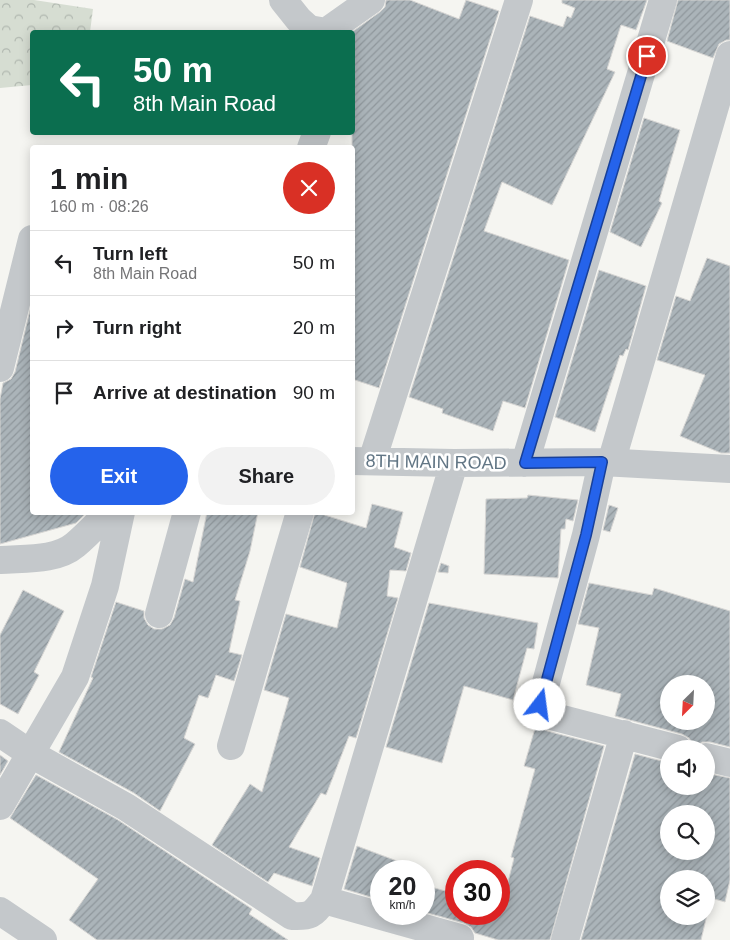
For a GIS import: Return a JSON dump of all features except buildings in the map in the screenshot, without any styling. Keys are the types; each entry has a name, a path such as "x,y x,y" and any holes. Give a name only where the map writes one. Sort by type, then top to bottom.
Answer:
{"street":[{"path":"283,0 299,20 309,29 315,30"},
{"path":"329,30 371,0"},
{"path":"362,461 519,0"},
{"path":"525,463 663,0"},
{"path":"660,744 551,716 544,712 540,705 606,463 730,55"},
{"path":"0,368 30,246"},
{"name":"8TH MAIN ROAD","path":"362,461 606,463 730,468"},
{"path":"0,733 32,754 126,807 292,916 306,917 315,911 324,900 454,463"},
{"path":"0,560 50,556 63,552 75,546 107,515"},
{"path":"0,806 32,754 75,676 105,586 107,515"},
{"path":"159,614 186,515"},
{"path":"231,746 299,515"},
{"path":"565,940 624,734"},
{"path":"715,760 730,764"},
{"path":"324,900 460,938"},
{"path":"0,911 43,940"}],"green space":[{"path":"0,0 34,0 93,9 90,30 30,30 30,85 0,88"}],"route":[{"path":"540,705 586,535 602,462 525,463 647,56"}]}
